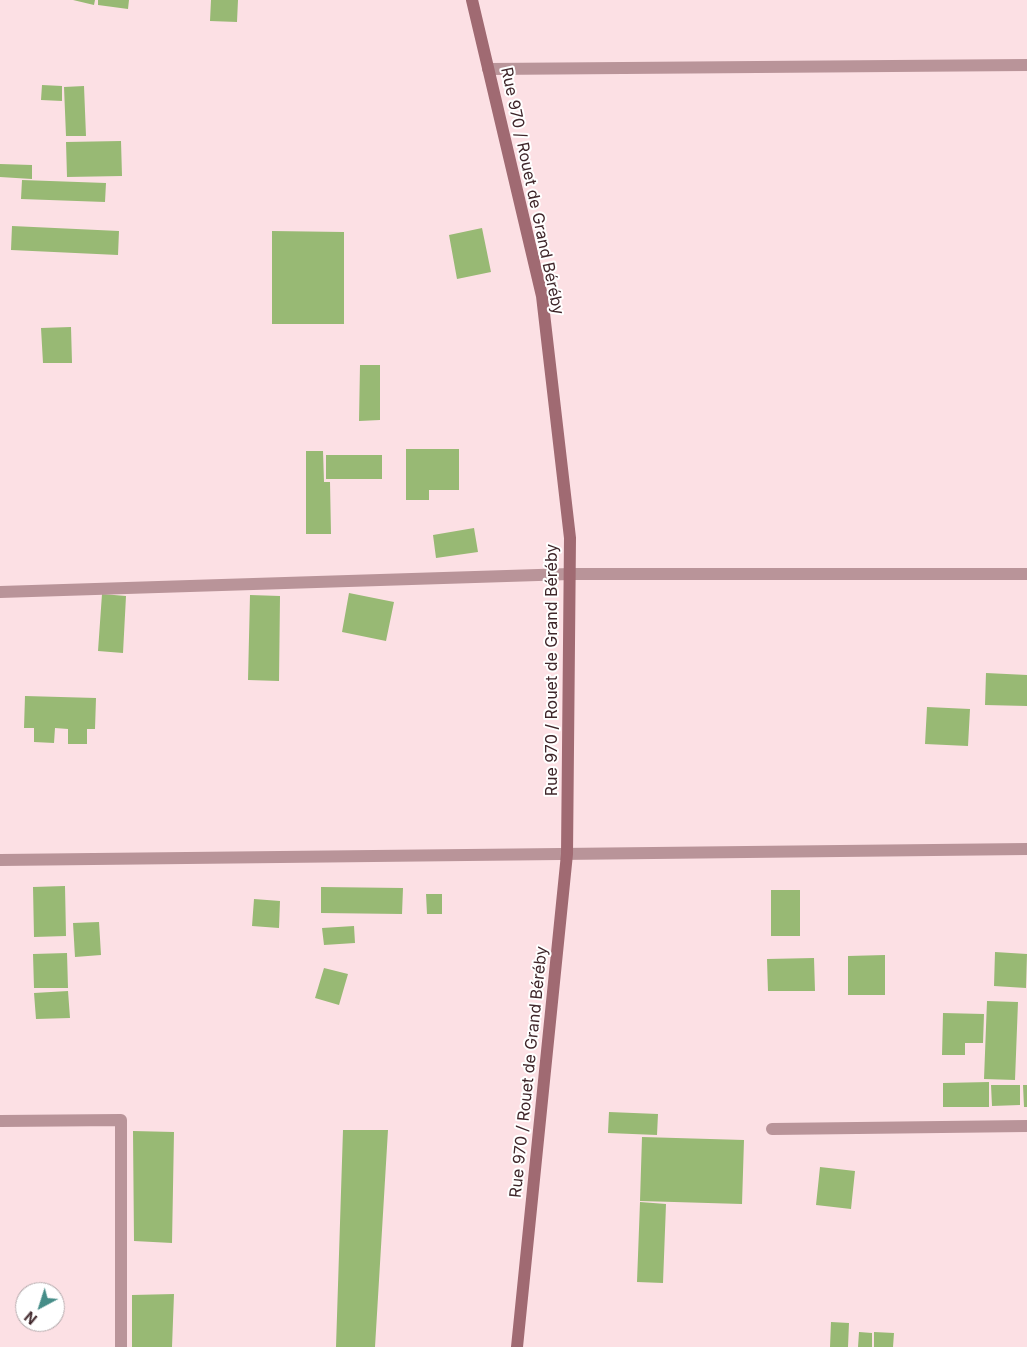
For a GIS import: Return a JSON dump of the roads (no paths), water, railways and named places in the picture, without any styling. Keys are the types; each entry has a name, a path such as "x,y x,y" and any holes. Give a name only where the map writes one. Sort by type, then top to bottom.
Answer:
{"main road":[{"name":"Rue 970 / Rouet de Grand Béréby","path":"472,0 542,296 570,538 567,854 517,1347"}],"street":[{"path":"488,69 1027,65"},
{"path":"0,592 570,574 1027,574"},
{"path":"0,860 1027,850"},
{"path":"0,1121 120,1120 121,1347"},
{"path":"772,1129 1027,1126"}]}
